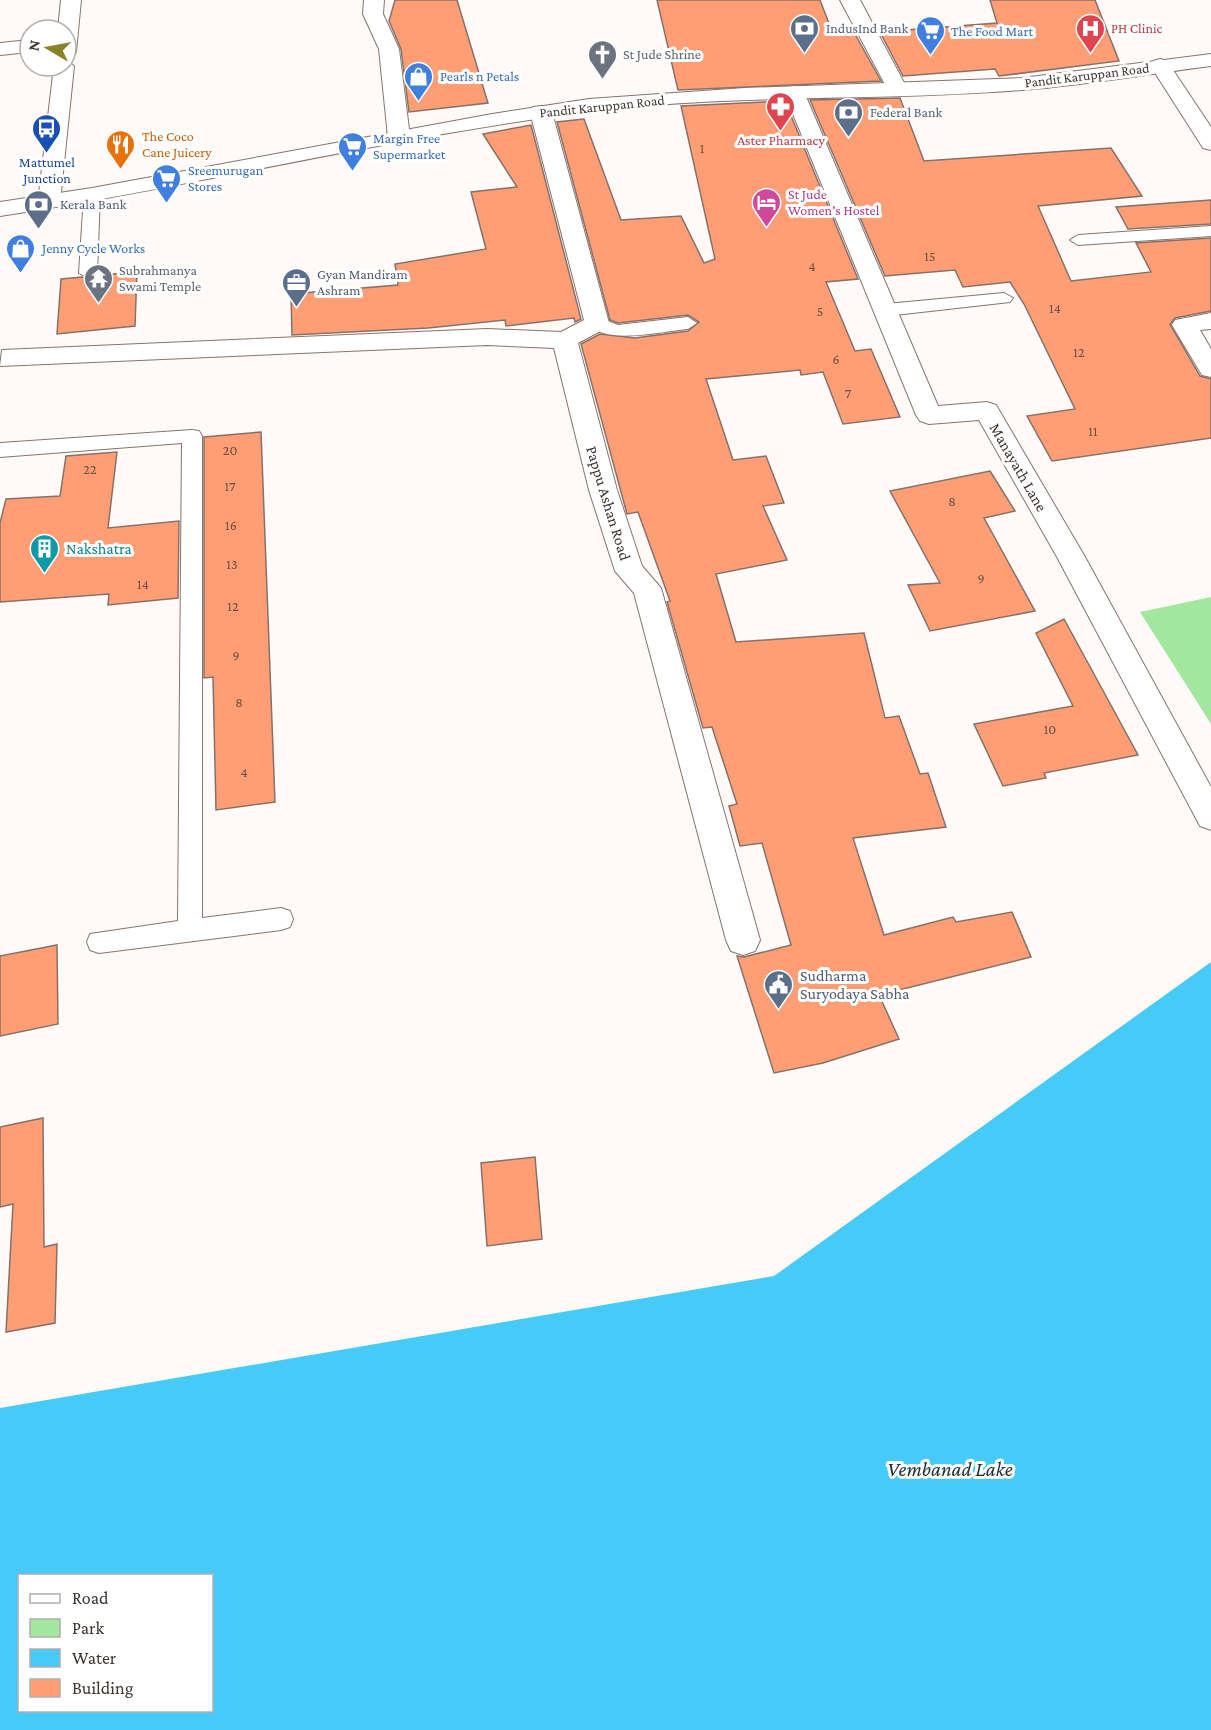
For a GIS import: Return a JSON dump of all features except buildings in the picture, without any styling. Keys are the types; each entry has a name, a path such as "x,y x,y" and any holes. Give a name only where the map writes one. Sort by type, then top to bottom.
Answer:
{"street":[{"path":"69,18 71,0"},
{"path":"374,0 373,14 389,49 399,137"},
{"path":"850,0 898,90"},
{"path":"0,49 18,47"},
{"name":"Pandit Karuppan Road","path":"0,209 92,195 541,112 600,104 794,92 1022,84 1211,60"},
{"path":"1160,65 1211,143"},
{"path":"49,202 63,78"},
{"name":"Manayath Lane","path":"794,92 929,415 987,411 1071,557 1211,818"},
{"path":"1,360 487,337 566,340 597,323 541,112"},
{"path":"1211,321 1184,324 1211,369"},
{"name":"Pappu Ashan Road","path":"566,340 609,510 629,571 647,588 743,940"}],"lane":[{"path":"88,273 92,195"},
{"path":"1078,240 1211,231"},
{"path":"886,310 1004,298"},
{"path":"597,323 616,331 688,323"},
{"path":"0,450 192,436 190,930"},
{"path":"99,942 280,919"}],"green space":[{"path":"1211,597 1211,724 1140,612"}],"water":[{"name":"Vembanad Lake","path":"1211,962 1211,1730 0,1730 0,1408 774,1276"}],"place":[{"name":"IndusInd Bank","path":"805,54"},
{"name":"PH Clinic","path":"1090,54"},
{"name":"The Food Mart","path":"930,56"},
{"name":"St Jude Shrine","path":"602,80"},
{"name":"Pearls n Petals","path":"419,102"},
{"name":"Aster Pharmacy","path":"781,132"},
{"name":"Federal Bank","path":"849,138"},
{"name":"Mattumel Junction","path":"47,154"},
{"name":"The Coco Cane Juicery","path":"121,170"},
{"name":"Margin Free Supermarket","path":"352,172"},
{"name":"Sreemurugan Stores","path":"167,204"},
{"name":"St Jude Women's Hostel","path":"767,228"},
{"name":"Kerala Bank","path":"39,230"},
{"name":"Jenny Cycle Works","path":"21,274"},
{"name":"Subrahmanya Swami Temple","path":"98,304"},
{"name":"Gyan Mandiram Ashram","path":"296,308"},
{"name":"Nakshatra","path":"45,574"},
{"name":"Sudharma Suryodaya Sabha","path":"779,1010"}]}
